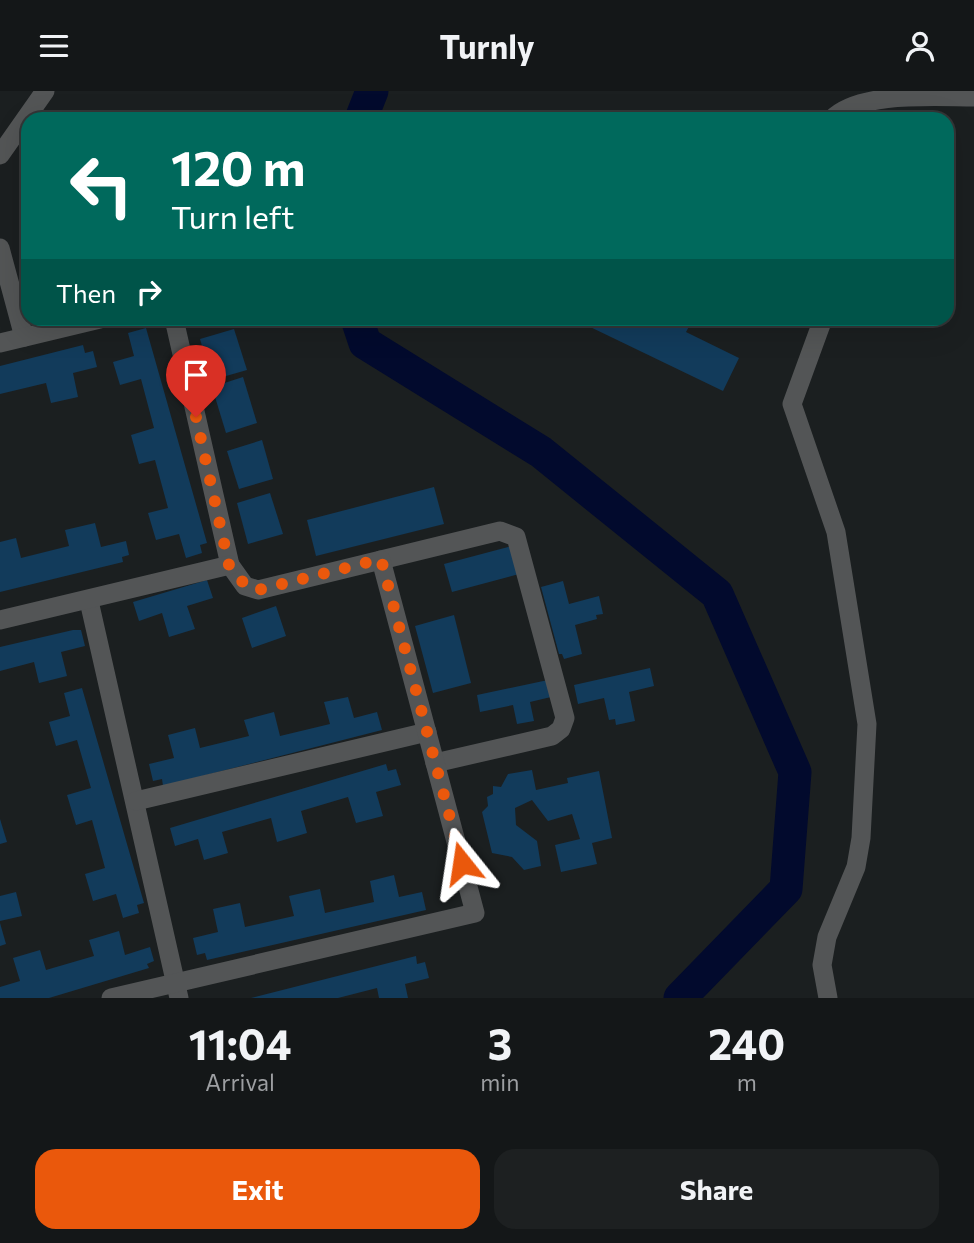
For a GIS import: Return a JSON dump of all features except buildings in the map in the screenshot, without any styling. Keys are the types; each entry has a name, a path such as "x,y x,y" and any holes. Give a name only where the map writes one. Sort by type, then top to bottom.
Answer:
{"street":[{"path":"30,112 44,91"},
{"path":"837,112 885,97 974,97"},
{"path":"0,155 21,124"},
{"path":"0,248 21,326"},
{"path":"21,326 24,337"},
{"path":"0,342 70,326"},
{"path":"176,326 229,565 246,586 258,590 500,531 516,537 565,718 561,729 552,736 435,763"},
{"path":"820,326 792,404 836,532 867,723 861,838 856,867 827,937 822,965 828,998"},
{"path":"111,998 178,990 475,913 381,559"},
{"path":"0,620 89,601 229,565"},
{"path":"89,601 178,990"},
{"path":"136,801 427,732"}],"waterway":[{"path":"364,112 372,91"},
{"path":"359,326 365,343 541,452 717,594 795,772 786,889 680,998"}],"route":[{"path":"196,417 229,565 246,586 258,590 381,559 462,863"}]}
